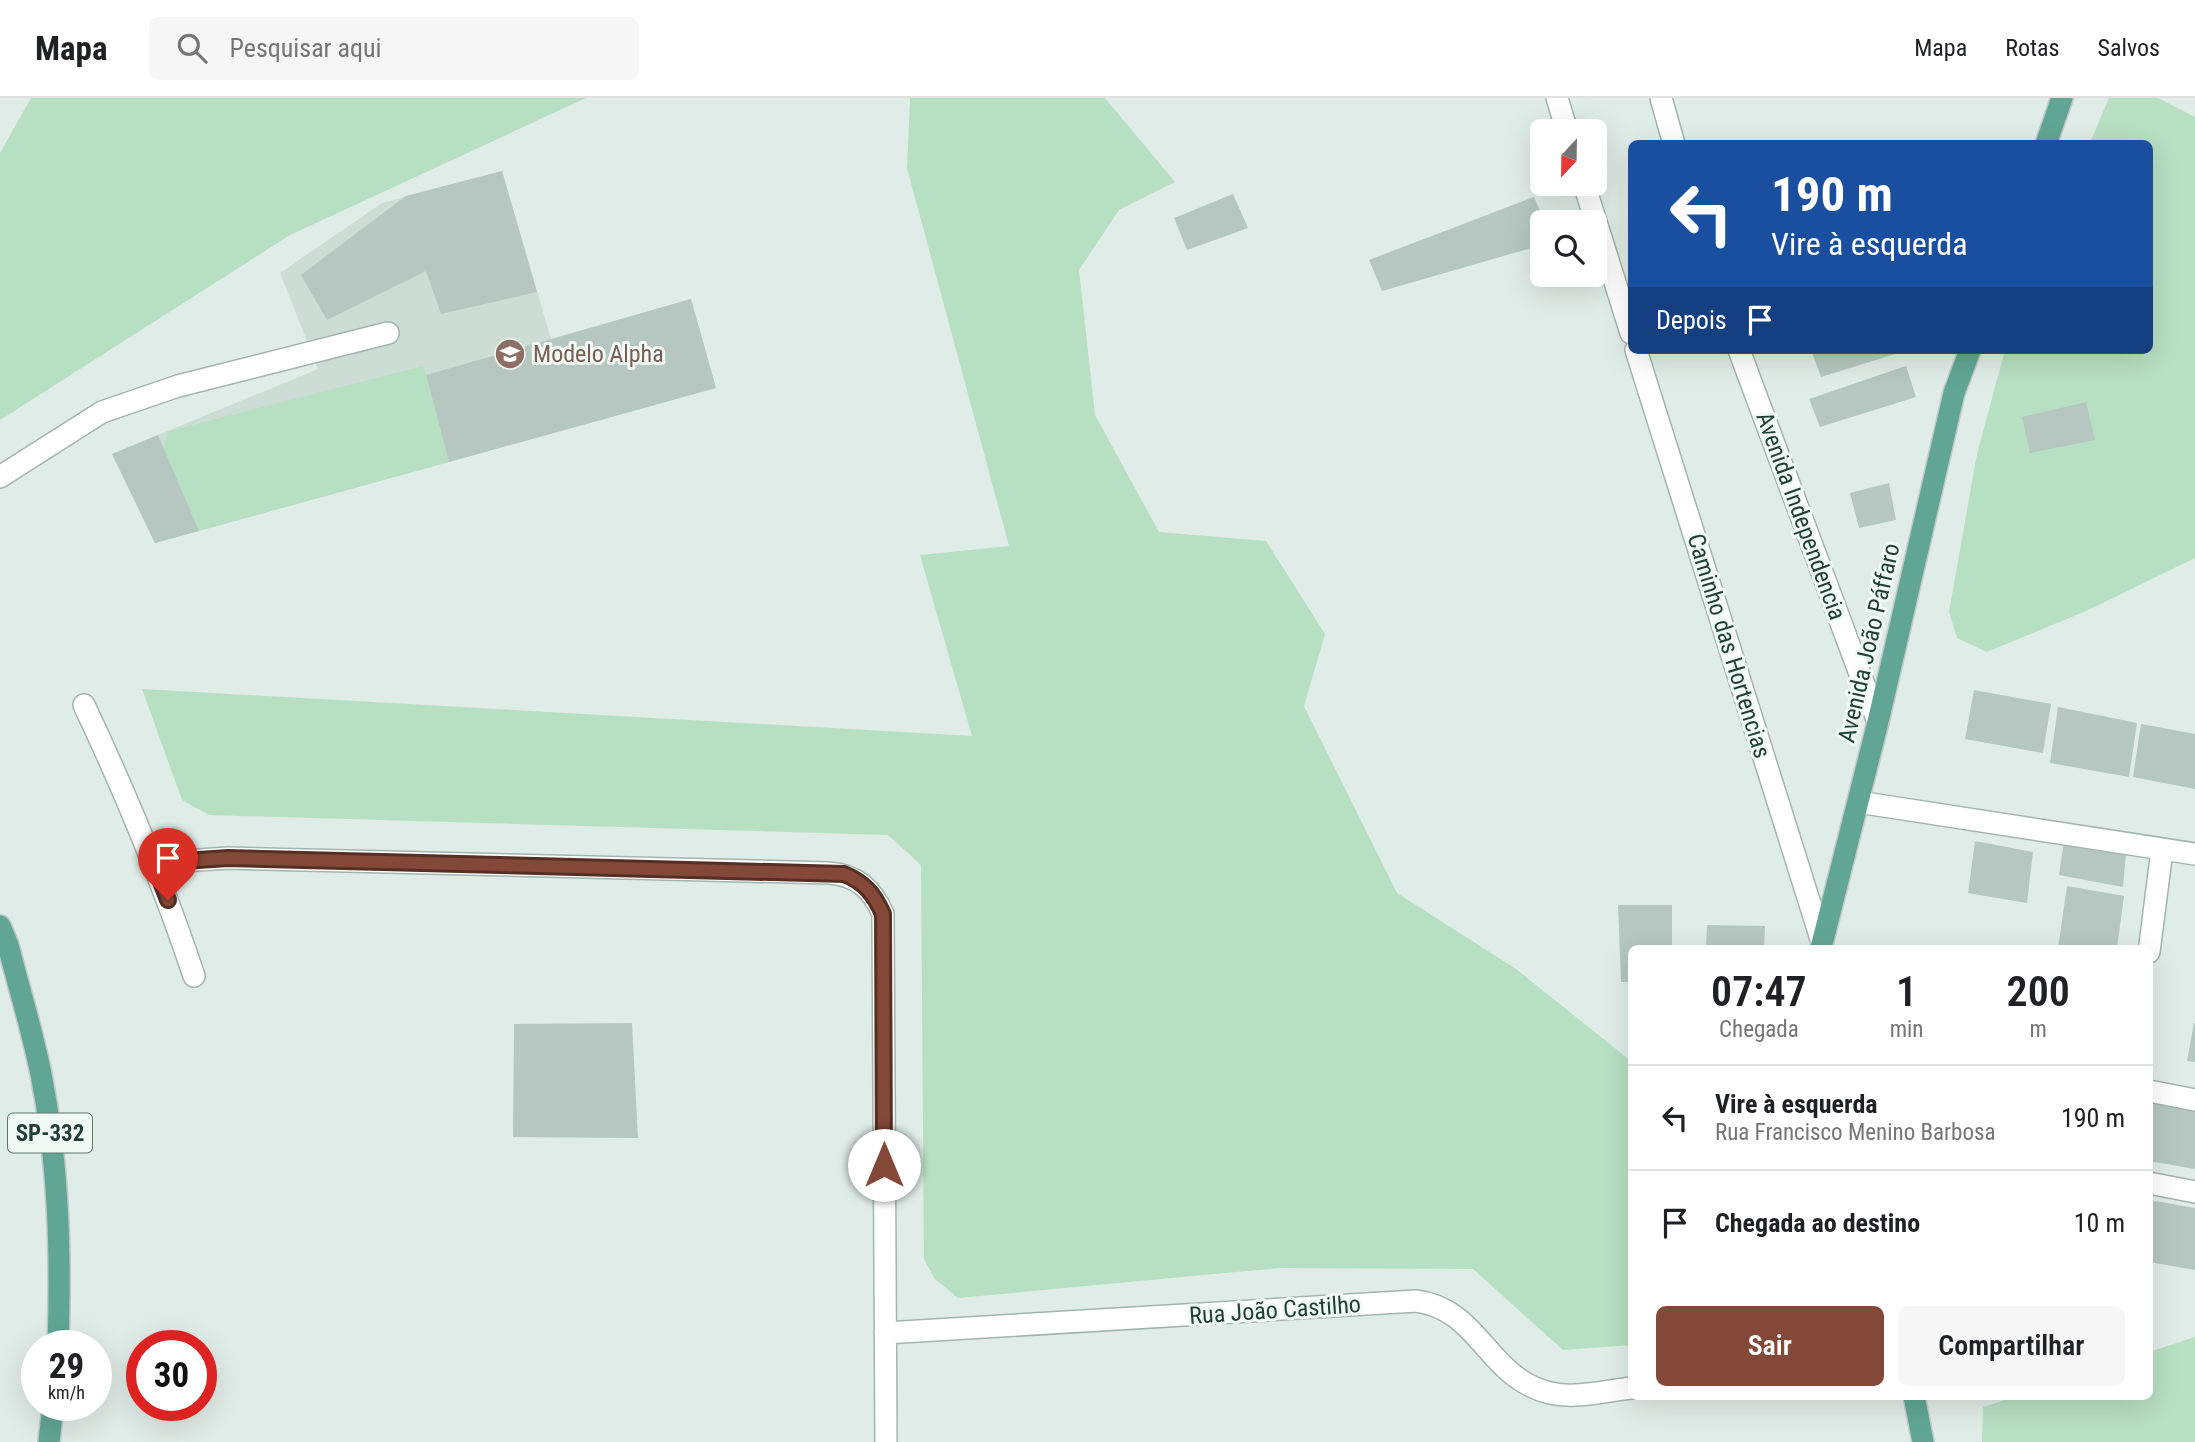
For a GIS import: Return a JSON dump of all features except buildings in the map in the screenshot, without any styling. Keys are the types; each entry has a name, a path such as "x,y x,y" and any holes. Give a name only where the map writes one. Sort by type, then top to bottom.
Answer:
{"main road":[{"path":"2047,140 2062,98"},
{"name":"Avenida João Páffaro","path":"1822,945 1878,722 1954,393 1969,354"},
{"name":"SP-332","path":"0,926 41,1074 51,1140 58,1219 59,1330"},
{"path":"1915,1400 1923,1442"},
{"path":"49,1442 51,1421"}],"street":[{"path":"1557,98 1563,119"},
{"path":"1661,98 1673,140"},
{"path":"1588,196 1628,323"},
{"path":"0,477 102,412 177,386 388,333"},
{"name":"Caminho das Hortencias","path":"1637,354 1822,945"},
{"name":"Avenida Independencia","path":"1740,354 1878,722"},
{"path":"85,705 154,863 194,976"},
{"path":"1858,802 2195,853"},
{"path":"2150,945 2162,850"},
{"path":"154,863 228,858 829,873 844,874 857,879 868,888 883,914 886,1442"},
{"path":"2153,1092 2195,1100"},
{"path":"2153,1184 2195,1192"},
{"name":"Rua João Castilho","path":"886,1333 1416,1301 1443,1307 1458,1317 1498,1363 1514,1377 1532,1387 1573,1395 1628,1388"}],"shaded area":[{"name":"Modelo Alpha","path":"502,171 551,339 691,299 716,388 155,543 112,454 318,369 280,273 382,203"}],"green space":[{"path":"31,98 586,98 290,235 0,420 0,153"},
{"path":"910,98 1105,98 1175,182 1119,210 1079,270 1095,415 1159,532 1266,541 1325,634 1304,706 1397,893 1516,969 1628,1059 1628,1345 1563,1350 1473,1269 1279,1268 958,1298 935,1279 924,1259 921,865 888,835 209,815 182,800 142,689 972,736 920,555 1009,546 907,168"},
{"path":"2109,98 2158,98 2195,117 2195,558 2086,611 1987,652 1957,638 1949,612 1977,454 2004,354 2153,354 2153,140 2091,140"},
{"path":"423,366 449,462 199,531 163,449 169,431"},
{"path":"2195,1337 2195,1442 1982,1442 1983,1407 2005,1400 2153,1400 2153,1351"}],"place":[{"name":"Modelo Alpha","path":"510,354"}],"route":[{"path":"168,900 154,863 228,858 844,874 857,879 868,888 883,914 884,1165"}]}
